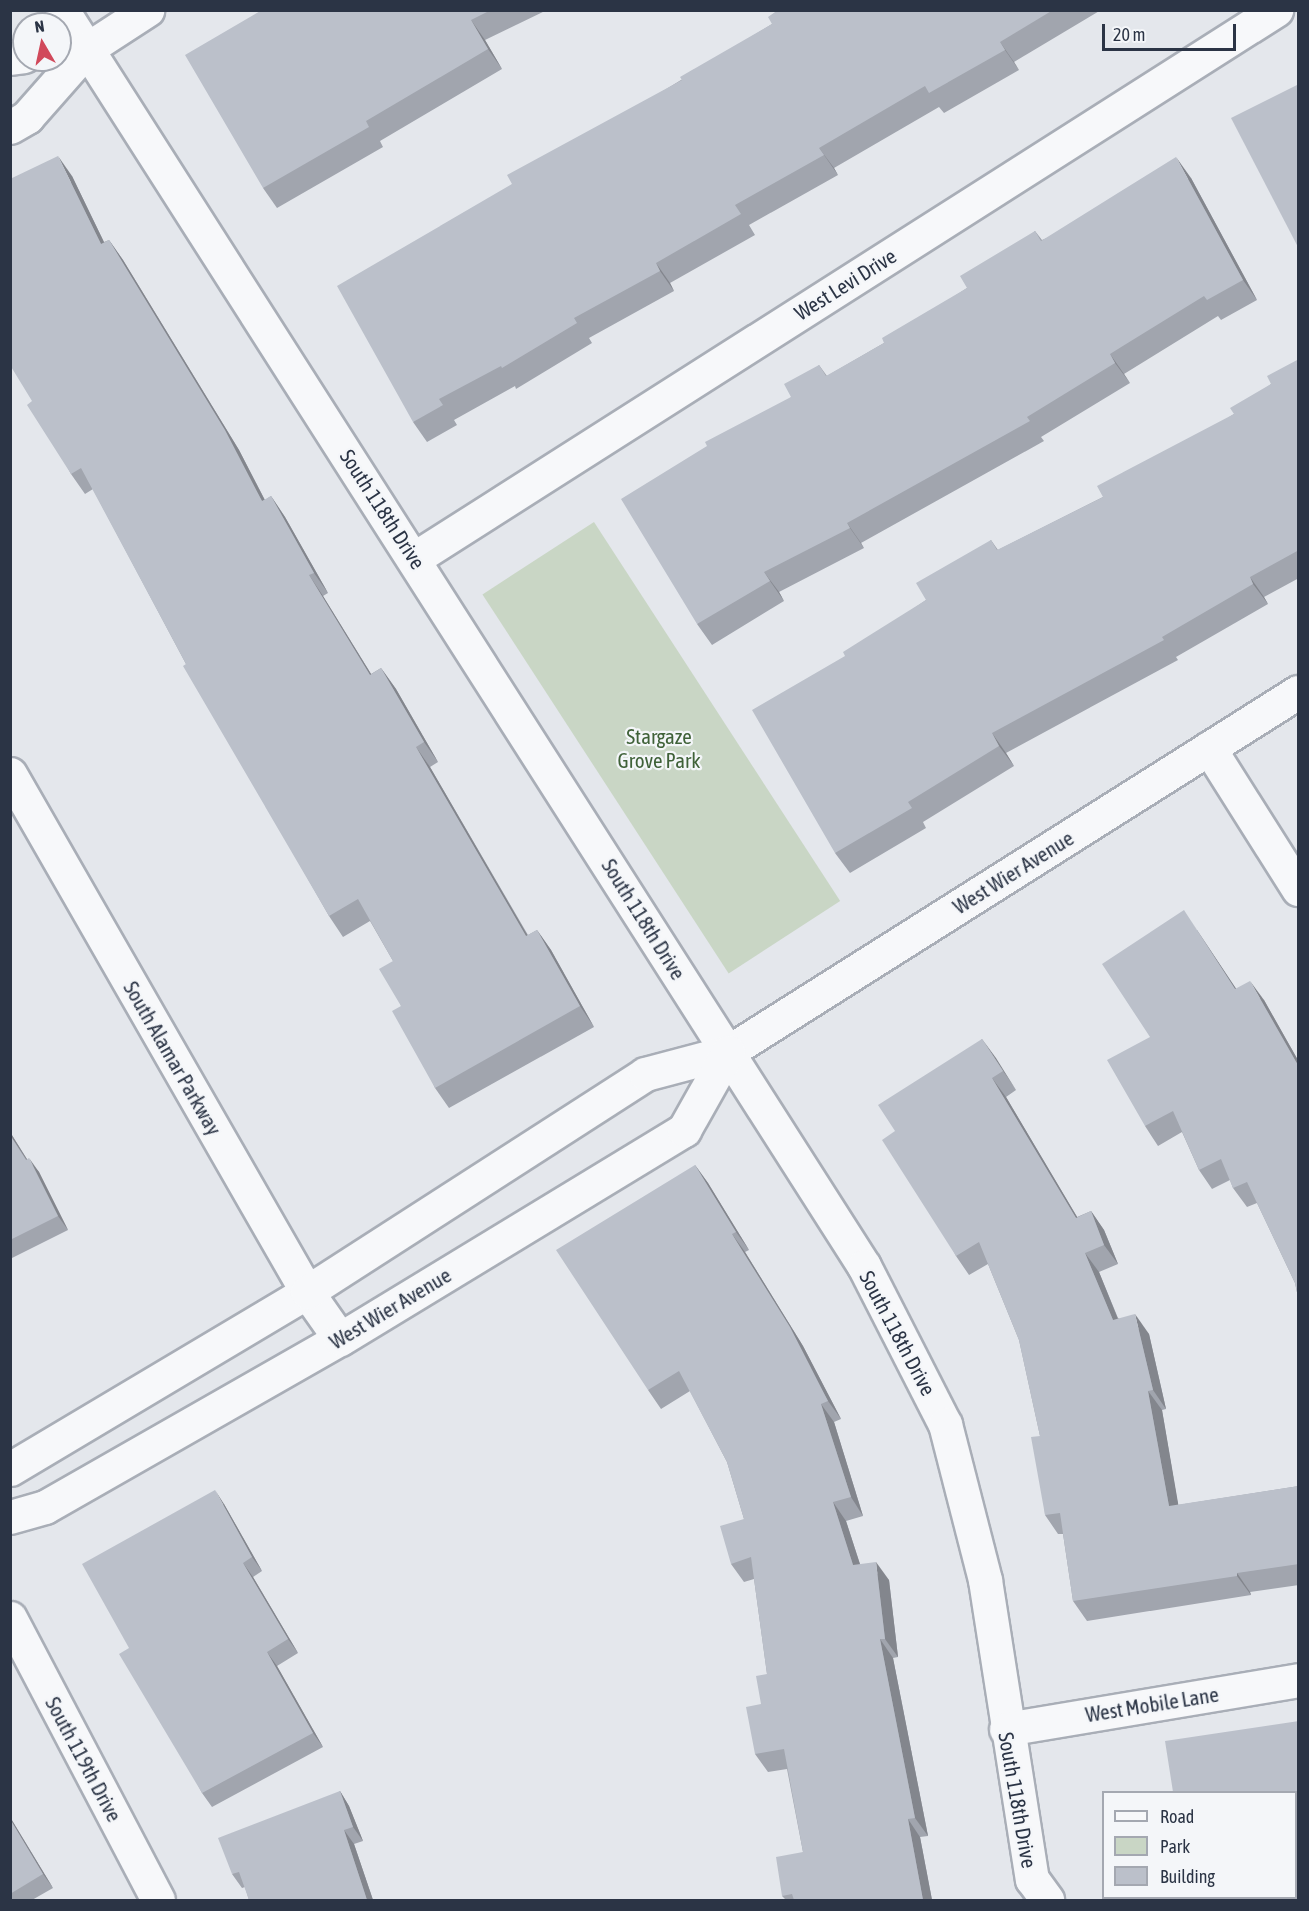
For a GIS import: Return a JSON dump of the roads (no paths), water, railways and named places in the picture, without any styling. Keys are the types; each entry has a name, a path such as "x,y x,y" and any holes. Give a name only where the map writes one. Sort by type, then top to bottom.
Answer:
{"street":[{"name":"South 118th Drive","path":"62,10 74,51 415,558 864,1266 945,1424 985,1580 1006,1728 1032,1879 1047,1900"},
{"path":"10,127 27,117 74,51 147,10"},
{"name":"West Levi Drive","path":"415,558 1276,10"},
{"name":"West Wier Avenue","path":"10,1469 307,1292 645,1074 728,1053 1299,692"},
{"path":"1209,748 1299,889"},
{"name":"South Alamar Parkway","path":"10,774 307,1292 340,1339"},
{"name":"West Wier Avenue","path":"10,1518 45,1507 340,1339 684,1130 728,1053"},
{"name":"South 119th Drive","path":"10,1618 158,1900"},
{"name":"West Mobile Lane","path":"1006,1728 1299,1680"}],"park label":[{"name":"Stargaze Grove Park","path":"659,748"}]}
